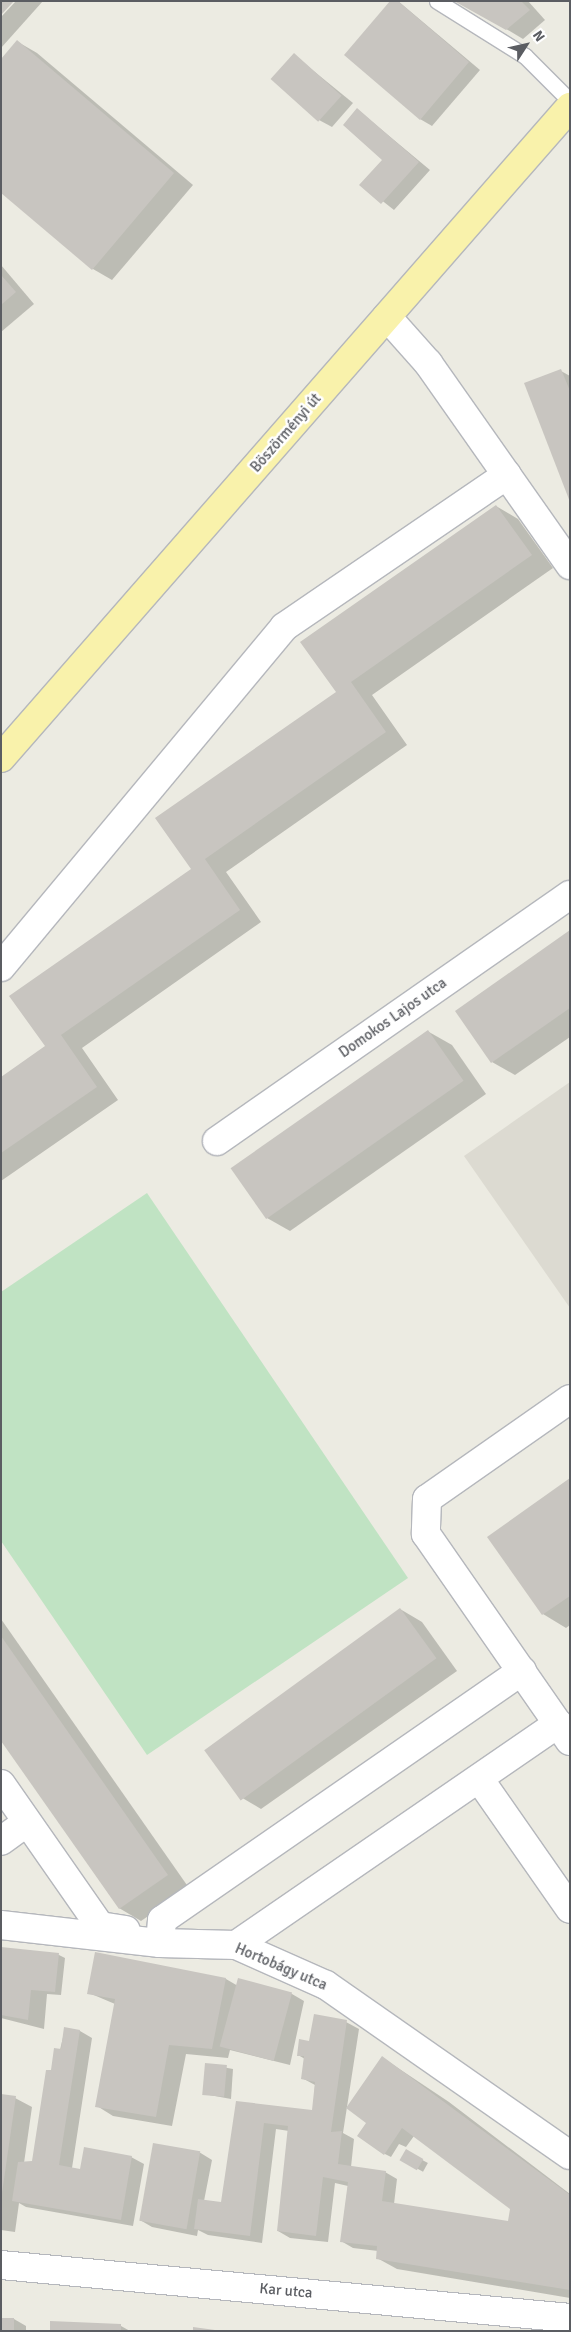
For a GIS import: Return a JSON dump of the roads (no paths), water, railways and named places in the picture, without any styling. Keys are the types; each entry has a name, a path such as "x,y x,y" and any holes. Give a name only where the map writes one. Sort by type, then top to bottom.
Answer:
{"main road":[{"name":"Böszörményi út","path":"1,758 570,107"}],"street":[{"path":"387,317 428,363 570,565"},
{"path":"1,967 284,627 507,475"},
{"name":"Domokos Lajos utca","path":"217,1141 570,895"},
{"path":"236,1945 480,1780 564,1732 426,1534 427,1498 570,1399"},
{"path":"160,1943 162,1920 522,1671"},
{"path":"480,1780 570,1909"},
{"path":"1,1784 100,1926 131,1931"},
{"path":"1,1840 27,1822"},
{"name":"Hortobágy utca","path":"1,1925 160,1943 236,1945 326,1985 570,2155"},
{"name":"Kar utca","path":"1,2265 570,2318"}],"lane":[{"path":"437,1 525,56 570,100"}]}
